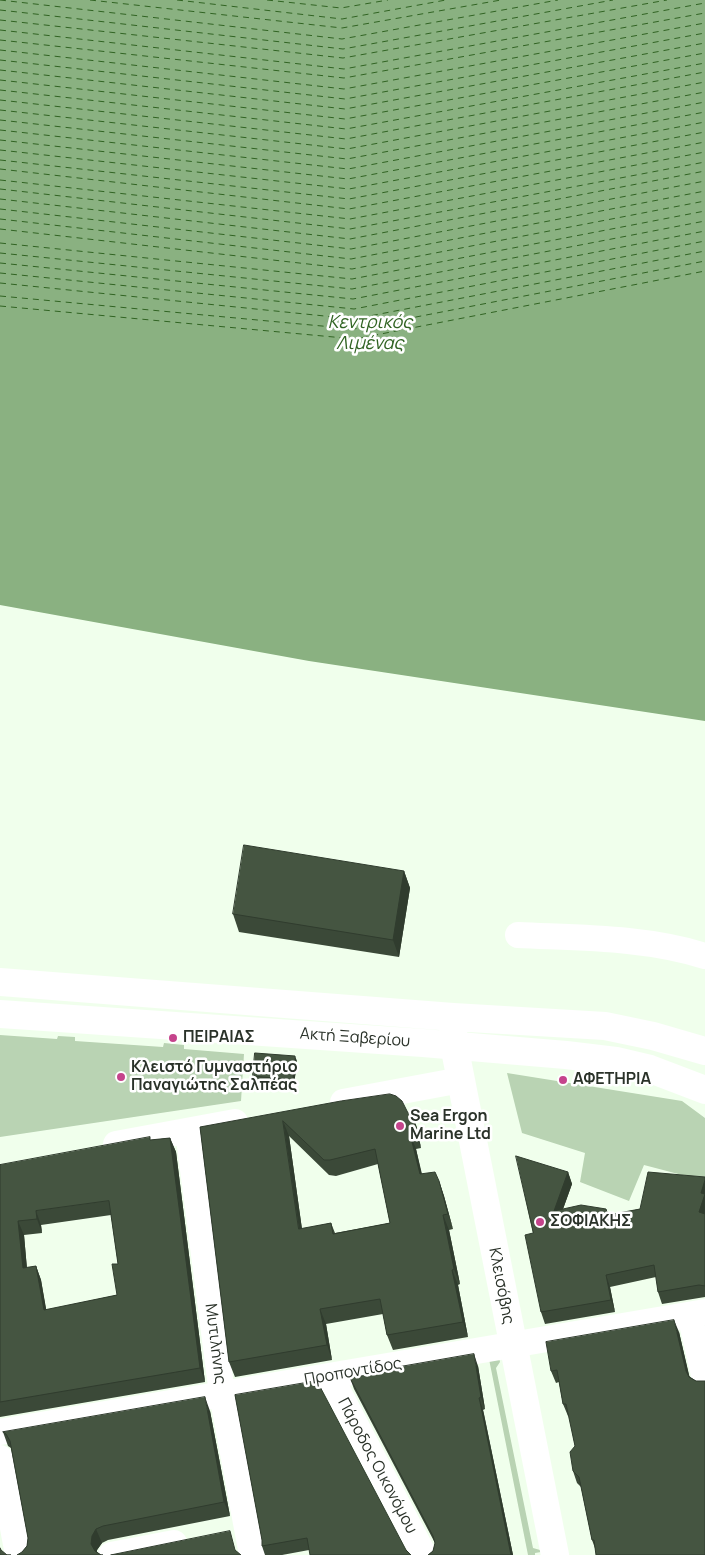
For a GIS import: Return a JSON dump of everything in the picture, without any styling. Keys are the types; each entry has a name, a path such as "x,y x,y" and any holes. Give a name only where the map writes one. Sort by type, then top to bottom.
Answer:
{"main road":[{"name":"Ακτή Ξαβερίου","path":"0,982 453,1017 605,1026 653,1036 705,1051"},
{"name":"Ακτή Ξαβερίου","path":"0,1014 566,1054 616,1061 650,1069 705,1090"},
{"name":"Κλεισόβης","path":"453,1017 454,1045 555,1555"}],"street":[{"path":"518,935 642,943 705,956"},
{"path":"323,1106 461,1080"},
{"path":"94,1148 255,1118"},
{"name":"Μυτιλήνης","path":"188,1131 238,1530 252,1555"},
{"path":"698,1314 705,1379"},
{"name":"Προποντίδος","path":"0,1432 698,1314"},
{"name":"Πάροδος Οικονόμου","path":"330,1376 424,1555"},
{"path":"0,1458 18,1555"},
{"path":"111,1555 199,1538"}],"shaded area":[{"name":"Κλειστό Γυμναστήριο Παναγιώτης Σαλπέας","path":"0,1035 57,1039 58,1036 75,1037 75,1041 163,1047 164,1043 184,1045 184,1049 244,1054 241,1101 0,1137"},
{"path":"507,1073 682,1101 705,1118 705,1181 644,1165 629,1201 580,1182 585,1153 522,1133"},
{"path":"498,1352 500,1362 496,1368 533,1548 541,1552 535,1553 535,1555 528,1555 488,1354"}],"water":[{"name":"Κεντρικός Λιμένας","path":"0,0 705,0 705,721 309,661 0,605"}],"building":[{"path":"244,845 404,871 393,940 233,914"},
{"path":"255,1053 295,1056 293,1080 253,1076"},
{"path":"390,1094 402,1101 408,1113 412,1113 416,1133 410,1134 420,1174 435,1172 448,1214 443,1215 463,1322 387,1335 380,1299 320,1309 327,1345 229,1362 200,1127","holes":["283,1121 324,1160 375,1149 390,1223 333,1234 331,1223 299,1229"]},
{"path":"150,1137 150,1140 170,1138 200,1368 0,1402 0,1165","holes":["109,1201 118,1264 112,1264 117,1295 44,1310 36,1266 23,1268 18,1221 37,1219 36,1211"]},
{"path":"516,1156 568,1172 554,1211 581,1205 606,1209 608,1215 640,1209 648,1172 705,1177 701,1193 705,1194 699,1212 705,1214 705,1286 699,1285 658,1292 654,1265 606,1275 611,1300 541,1312 525,1235 533,1233"},
{"path":"674,1320 689,1377 696,1381 705,1381 705,1555 596,1555 579,1477 573,1471 570,1452 575,1446 566,1404 563,1404 557,1370 551,1371 546,1342"},
{"path":"474,1354 481,1397 479,1398 511,1555 428,1555 433,1551 435,1543 433,1536 350,1378"},
{"path":"317,1381 406,1550 411,1555 310,1555 307,1538 262,1546 235,1395"},
{"path":"205,1397 224,1502 96,1529 92,1536 91,1544 95,1551 101,1555 17,1555 27,1546 28,1538 10,1441 3,1432"},
{"path":"230,1531 235,1550 241,1555 111,1555"},
{"path":"0,1548 1,1550 7,1555 0,1555"}],"ferry route":[{"path":"0,0 342,39 558,0"},
{"path":"90,0 342,28 501,0"},
{"path":"177,0 342,19 446,0"},
{"path":"267,0 341,8 388,0"},
{"path":"0,10 343,49 613,0"},
{"path":"0,20 343,58 667,0"},
{"path":"0,30 344,69 705,3"},
{"path":"0,40 344,78 705,13"},
{"path":"0,50 344,89 705,23"},
{"path":"0,60 345,99 705,33"},
{"path":"0,70 345,109 705,43"},
{"path":"0,80 345,119 705,53"},
{"path":"0,90 346,129 705,63"},
{"path":"0,100 346,139 705,72"},
{"path":"0,110 347,149 705,82"},
{"path":"0,120 347,159 705,92"},
{"path":"0,130 348,169 705,102"},
{"path":"0,140 348,179 705,112"},
{"path":"0,150 349,189 705,122"},
{"path":"0,160 349,199 705,132"},
{"path":"0,169 349,209 705,142"},
{"path":"0,180 350,219 705,152"},
{"path":"0,189 350,229 705,162"},
{"path":"0,199 350,239 705,171"},
{"path":"0,209 351,249 705,181"},
{"path":"0,219 351,259 705,191"},
{"path":"0,229 352,269 705,201"},
{"path":"0,243 352,279 705,211"},
{"path":"0,253 352,289 705,221"},
{"path":"0,263 353,299 705,231"},
{"path":"0,273 354,309 705,241"},
{"path":"0,283 354,319 705,251"},
{"path":"0,296 354,329 705,261"},
{"path":"0,306 355,339 705,271"}],"place":[{"name":"ΠΕΙΡΑΙΑΣ","path":"173,1038"},
{"name":"Κλειστό Γυμναστήριο Παναγιώτης Σαλπέας","path":"121,1077"},
{"name":"ΑΦΕΤΗΡΙΑ","path":"563,1080"},
{"name":"Sea Ergon Marine Ltd","path":"400,1126"},
{"name":"ΣΟΦΙΑΚΗΣ","path":"540,1222"}]}
